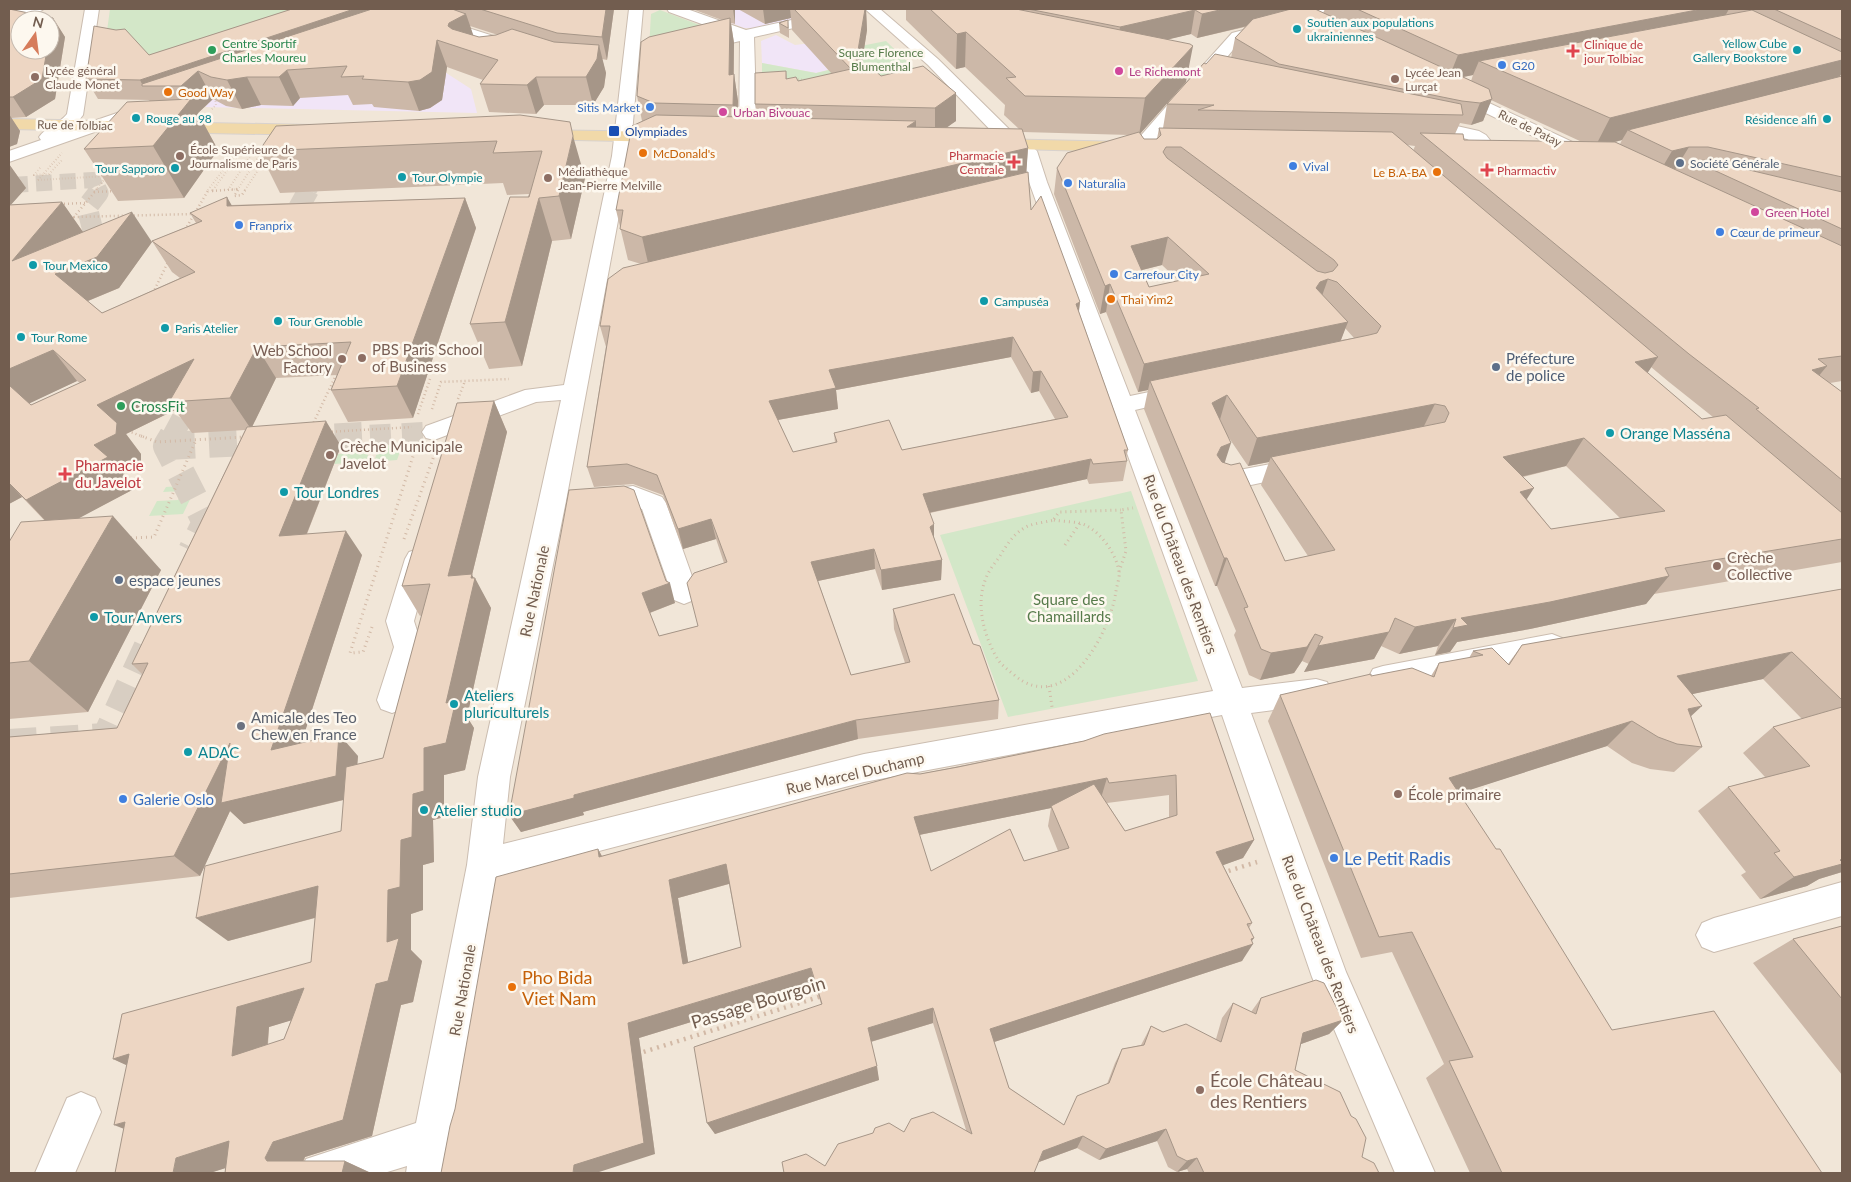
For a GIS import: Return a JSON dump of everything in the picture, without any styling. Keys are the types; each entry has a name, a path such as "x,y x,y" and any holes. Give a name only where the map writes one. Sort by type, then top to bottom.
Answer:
{"main road":[{"name":"Rue de Tolbiac","path":"9,124 326,131"},
{"path":"516,134 686,138"},
{"path":"739,139 767,140"},
{"path":"978,144 1143,154 1162,148"},
{"path":"1471,154 1510,154"},
{"path":"1546,155 1600,157"}],"street":[{"path":"9,12 37,9"},
{"path":"9,151 51,136 76,116 92,9"},
{"name":"Rue Nationale","path":"430,1156 484,866 494,778 553,501 574,392 603,286 623,136 638,59 636,9"},
{"path":"674,9 745,35 748,41 739,139"},
{"name":"Rue du Château des Rentiers","path":"872,9 933,62 1017,145 1031,155 1028,184 1121,405 1287,853 1330,977 1415,1173"},
{"path":"1283,9 1321,28"},
{"path":"1143,154 1202,76 1237,36 1339,9"},
{"path":"684,49 839,13"},
{"path":"429,14 491,40 523,50 496,59"},
{"path":"469,50 491,40"},
{"path":"1136,62 1242,85"},
{"name":"Rue de Patay","path":"1468,83 1441,85 1600,157"},
{"path":"9,158 139,110"},
{"path":"1403,119 1473,134 1480,139 1492,154"},
{"path":"1121,405 1207,386"},
{"path":"435,427 533,395 574,392"},
{"path":"1223,482 1328,461"},
{"path":"553,501 633,494 653,503 684,593"},
{"path":"392,700 408,646 400,620 425,536"},
{"name":"Rue Marcel Duchamp","path":"484,866 864,768 1230,701 1282,698 1582,640"},
{"path":"1714,935 1842,899"},
{"path":"55,1173 81,1112"},
{"path":"320,1173 430,1156"}],"path":[{"path":"866,71 888,72 933,62"},
{"path":"795,79 808,80 812,86 800,91 786,87 786,83 795,79"},
{"path":"228,190 254,150"},
{"path":"262,151 234,196 242,195 269,153"},
{"path":"184,230 207,191 237,152 212,191"},
{"path":"46,162 34,175 49,174 69,153 62,153 38,180 107,176 74,217 193,214"},
{"path":"207,191 238,189"},
{"path":"94,192 118,191"},
{"path":"57,204 85,203"},
{"path":"125,222 130,216"},
{"path":"151,296 172,255"},
{"path":"308,433 336,375"},
{"path":"430,379 435,427"},
{"path":"435,427 441,382 513,379"},
{"path":"327,432 435,427"},
{"path":"126,431 157,442 252,436"},
{"path":"126,538 154,537 196,440"},
{"path":"1054,520 1059,512 1068,510 1083,513 1120,510 1156,498"},
{"path":"1119,572 1110,550 1099,534 1080,523 1054,520 1028,526 1012,538 986,578 981,596 982,620 989,644 1000,663 1012,676 1023,683 1041,688 1061,683 1090,656 1106,630 1114,606 1119,572 1125,563 1124,522 1120,510"},
{"path":"1065,545 1080,523"},
{"path":"1220,873 1287,853"},
{"name":"Passage Bourgoin","path":"628,1057 828,995"}],"shaded area":[{"path":"9,9 1842,9 1842,1173 9,1173"},
{"path":"721,9 802,9 811,15 755,28 744,28 708,14"},
{"path":"776,35 795,45 812,43 828,70 816,73 762,63 761,41"},
{"path":"417,54 471,89 477,113 205,107 208,104 200,98"}],"green space":[{"name":"Centre Sportif Charles Moureu","path":"110,9 366,9 172,88 104,53"},
{"path":"660,10 718,32 649,49 651,14"},
{"name":"Square Florence Blumenthal","path":"886,41 920,74 847,83 762,83 762,63 816,73 862,62 861,46"},
{"path":"398,445 397,449 401,449 397,460 374,462 379,446"},
{"path":"369,452 366,462 334,464 338,454"},
{"path":"197,485 183,514 149,516 157,501 178,500 183,491 163,492 166,487"},
{"name":"Square des Chamaillards","path":"1131,491 1198,681 1008,717 940,535"}],"building":[{"path":"9,9 14,10 10,10 10,60 45,60 42,79 13,97 9,97"},
{"path":"292,9 354,9 140,80 86,79 94,26 116,30 125,29 149,55"},
{"path":"372,9 452,9 466,14 449,23 448,26 452,29 479,37 496,35 512,29 554,42 599,45 597,59 586,77 536,77 527,85 480,84 498,60 437,40 432,72 420,80 408,82 362,79 364,76 341,77 347,66 287,70 279,77 247,77 227,80 211,77 198,71 181,86 142,86 142,84"},
{"path":"480,9 606,9 602,37 557,33"},
{"path":"794,9 865,9 855,68 871,67 881,76 923,66 956,93 935,108 755,104 755,73 786,71 786,79 796,77 798,81 851,69"},
{"path":"930,9 1016,9 1193,46 1145,98 1025,96 1006,78 1016,77 966,32 957,34"},
{"path":"1028,9 1224,9 1202,14 1195,10 1120,27"},
{"path":"1291,9 1315,9 1489,89 1492,99 1480,103 1462,101 1279,64 1235,38 1253,19"},
{"path":"1357,9 1702,9 1458,55"},
{"path":"1774,9 1842,9 1842,40"},
{"path":"1752,10 1842,52 1842,60 1610,118 1479,61"},
{"path":"730,18 729,75 734,74 733,105 654,103 637,96 641,42 649,37"},
{"path":"788,20 788,28 779,23"},
{"path":"1215,54 1461,104 1463,115 1198,110 1214,105 1167,104 1204,63 1206,64"},
{"path":"1842,76 1842,177 1708,147 1689,147 1672,151 1628,130"},
{"path":"191,99 153,146 84,149 127,102"},
{"path":"520,115 570,122 573,136 559,196 539,198 505,322 470,324 510,197 529,197 542,151 493,153 497,141 259,151 276,126"},
{"path":"656,115 916,121 907,127 1022,129 1028,148 642,237 620,229 623,210 616,210 632,126"},
{"path":"1159,128 1392,132 1658,357 1635,362 1702,419 1726,415 1842,513 1842,539 1665,568 1669,576 1550,602 1461,618 1468,625 1453,628 1456,619 1415,627 1395,618 1389,632 1318,646 1323,637 1315,634 1307,647 1271,653 1261,649 1244,608 1248,607 1227,558 1224,558 1150,381 1369,335 1377,333 1381,326 1337,282 1328,279 1320,282 1316,288 1348,322 1144,364 1110,284 1105,286 1057,168 1067,153 1139,132 1144,139 1157,139 1161,135","holes":["1166,147 1181,147 1334,260 1338,265 1333,271 1325,273 1317,271 1167,158 1163,152","1168,237 1209,274 1149,287 1131,246","1227,395 1257,438 1435,404 1445,406 1449,413 1445,422 1271,457 1335,550 1285,561 1240,463 1231,465 1222,462 1217,455 1221,447 1231,443 1212,403","1584,438 1665,511 1551,529 1520,492 1534,488 1503,457"]},
{"path":"1420,133 1463,134 1464,140 1615,142 1842,246 1842,356 1818,359 1827,366 1812,370 1842,392 1842,480 1756,409 1759,408 1689,354"},
{"path":"1707,160 1842,192 1842,229 1694,161"},
{"path":"1028,172 1031,210 1041,196 1080,302 1076,304 1128,450 1124,450 1127,461 1093,464 1091,459 923,494 934,524 930,527 942,560 881,570 874,549 811,562 851,675 910,662 893,609 954,594 973,644 980,646 999,700 856,720 574,795 574,798 509,815 569,490 624,486 634,490 666,581 670,583 642,593 659,636 698,626 687,583 694,573 727,562 711,519 678,529 657,475 627,464 587,467 610,326 600,326 608,279 623,268","holes":["1013,337 1033,372 1041,371 1068,417 902,450 889,420 834,433 837,442 793,452 769,401 836,388 829,370"]},
{"path":"227,197 227,206 465,198 397,386 331,390 351,342 257,347 230,398 169,402 194,359 97,405 117,423 116,434 94,445 108,457 26,500 9,483 9,385 31,405 86,380 53,350 9,369 9,205 62,202 12,261 132,212 97,257 55,274 102,313 195,272 152,241 202,221 190,213"},
{"path":"494,401 448,576 472,574 471,578 475,578 446,703 456,700 446,743 424,748 424,791 413,794 412,837 401,840 400,887 388,890 387,942 399,938 388,981 376,984 343,1120 273,1142 265,1158 267,1161 345,1161 342,1173 225,1173 229,1141 176,1158 173,1173 115,1173 125,1122 114,1125 129,1054 113,1059 122,1014 311,962 318,886 196,918 205,866 341,831 346,767 383,758 430,584 402,586 457,403","holes":["304,988 284,1039 232,1056 237,1007"]},
{"path":"326,421 279,536 346,531 271,750 339,734 336,776 221,803 230,743 174,856 9,874 9,737 117,728 148,663 132,664 247,427"},
{"path":"113,516 29,661 9,663 9,542 21,522"},
{"path":"1842,589 1842,700 1792,652 1677,676 1702,706 1688,709 1702,747 1677,744 1658,737 1632,721 1449,778 1496,849 1500,849 1612,1030 1714,1011 1822,1173 1502,1173 1449,1061 1473,1057 1412,932 1379,937 1280,695 1371,674 1371,676 1412,668 1434,677 1439,663 1483,655 1473,651 1492,648 1509,665 1522,645"},
{"path":"1842,707 1842,859 1840,860 1842,864 1794,877 1774,853 1780,851 1728,787 1810,766 1773,727"},
{"path":"1210,713 1254,840 1216,852 1252,923 1247,924 1254,938 1251,939 1253,944 990,1029 1009,1088 1064,1125 1077,1096 1109,1083 1122,1049 1144,1045 1151,1026 1163,1032 1186,1024 1221,1042 1233,1003 1256,1014 1261,998 1316,980 1324,983 1343,1020 1303,1033 1295,1070 1340,1092 1351,1116 1356,1119 1366,1138 1362,1157 1374,1163 1379,1173 1204,1173 1197,1158 1187,1161 1177,1156 1166,1129 1106,1149 1083,1136 1043,1151 1034,1173 784,1173 782,1162 806,1154 825,1166 838,1144 873,1133 875,1128 889,1123 904,1132 911,1119 933,1112 972,1134 933,1008 868,1028 877,1066 707,1123 694,1047 822,1004 811,968 628,1023 644,1143 574,1165 573,1173 441,1173 455,1109 496,877 598,849 599,857 907,773 920,774 958,767 1084,741 1104,734","holes":["1176,775 1177,815 1125,831 1094,784 1051,806 1069,848 1024,861 1010,829 931,871 914,817 1107,778 1109,783","726,864 741,947 683,964 669,880"]},
{"path":"1842,926 1842,999 1793,939"}],"tunnel":[{"path":"309,190 325,160"},
{"path":"12,185 93,180 97,190"},
{"path":"72,259 93,231 87,207 98,193 96,189"},
{"path":"283,236 309,189"},
{"path":"172,437 199,387"},
{"path":"338,437 434,432"},
{"path":"167,446 173,436"},
{"path":"167,446 362,436"},
{"path":"167,446 206,522 192,551"},
{"path":"9,743 106,737 153,635"}],"place":[{"name":"Soutien aux populations ukrainiennes","path":"1297,29"},
{"name":"Centre Sportif Charles Moureu","path":"212,50"},
{"name":"Yellow Cube Gallery Bookstore","path":"1797,50"},
{"name":"Clinique de jour Tolbiac","path":"1573,51"},
{"name":"G20","path":"1502,65"},
{"name":"Le Richemont","path":"1119,71"},
{"name":"Lycée général Claude Monet","path":"35,77"},
{"name":"Lycée Jean Lurçat","path":"1395,79"},
{"name":"Good Way","path":"168,92"},
{"name":"Sitis Market","path":"650,107"},
{"name":"Urban Bivouac","path":"723,112"},
{"name":"Rouge au 98","path":"136,118"},
{"name":"Résidence alfi","path":"1827,119"},
{"name":"Olympiades","path":"614,131"},
{"name":"McDonald's","path":"643,153"},
{"name":"École Supérieure de Journalisme de Paris","path":"180,156"},
{"name":"Pharmacie Centrale","path":"1014,162"},
{"name":"Société Générale","path":"1680,163"},
{"name":"Vival","path":"1293,166"},
{"name":"Tour Sapporo","path":"175,168"},
{"name":"Pharmactiv","path":"1487,170"},
{"name":"Le B.A-BA","path":"1437,172"},
{"name":"Tour Olympie","path":"402,177"},
{"name":"Médiathèque Jean-Pierre Melville","path":"548,178"},
{"name":"Naturalia","path":"1068,183"},
{"name":"Green Hotel","path":"1755,212"},
{"name":"Franprix","path":"239,225"},
{"name":"Cœur de primeur","path":"1720,232"},
{"name":"Tour Mexico","path":"33,265"},
{"name":"Carrefour City","path":"1114,274"},
{"name":"Thai Yim2","path":"1111,299"},
{"name":"Campuséa","path":"984,301"},
{"name":"Tour Grenoble","path":"278,321"},
{"name":"Paris Atelier","path":"165,328"},
{"name":"Tour Rome","path":"21,337"},
{"name":"PBS Paris School of Business","path":"362,358"},
{"name":"Web School Factory","path":"342,359"},
{"name":"Préfecture de police","path":"1496,367"},
{"name":"CrossFit","path":"121,406"},
{"name":"Orange Masséna","path":"1610,433"},
{"name":"Crèche Municipale Javelot","path":"330,455"},
{"name":"Pharmacie du Javelot","path":"65,474"},
{"name":"Tour Londres","path":"284,492"},
{"name":"Crèche Collective","path":"1717,566"},
{"name":"espace jeunes","path":"119,580"},
{"name":"Tour Anvers","path":"94,617"},
{"name":"Ateliers pluriculturels","path":"454,704"},
{"name":"Amicale des Teo Chew en France","path":"241,726"},
{"name":"ADAC","path":"188,752"},
{"name":"École primaire","path":"1398,794"},
{"name":"Galerie Oslo","path":"123,799"},
{"name":"Atelier studio","path":"424,810"},
{"name":"Le Petit Radis","path":"1334,858"},
{"name":"Pho Bida Viet Nam","path":"512,987"},
{"name":"École Château des Rentiers","path":"1200,1090"}]}
